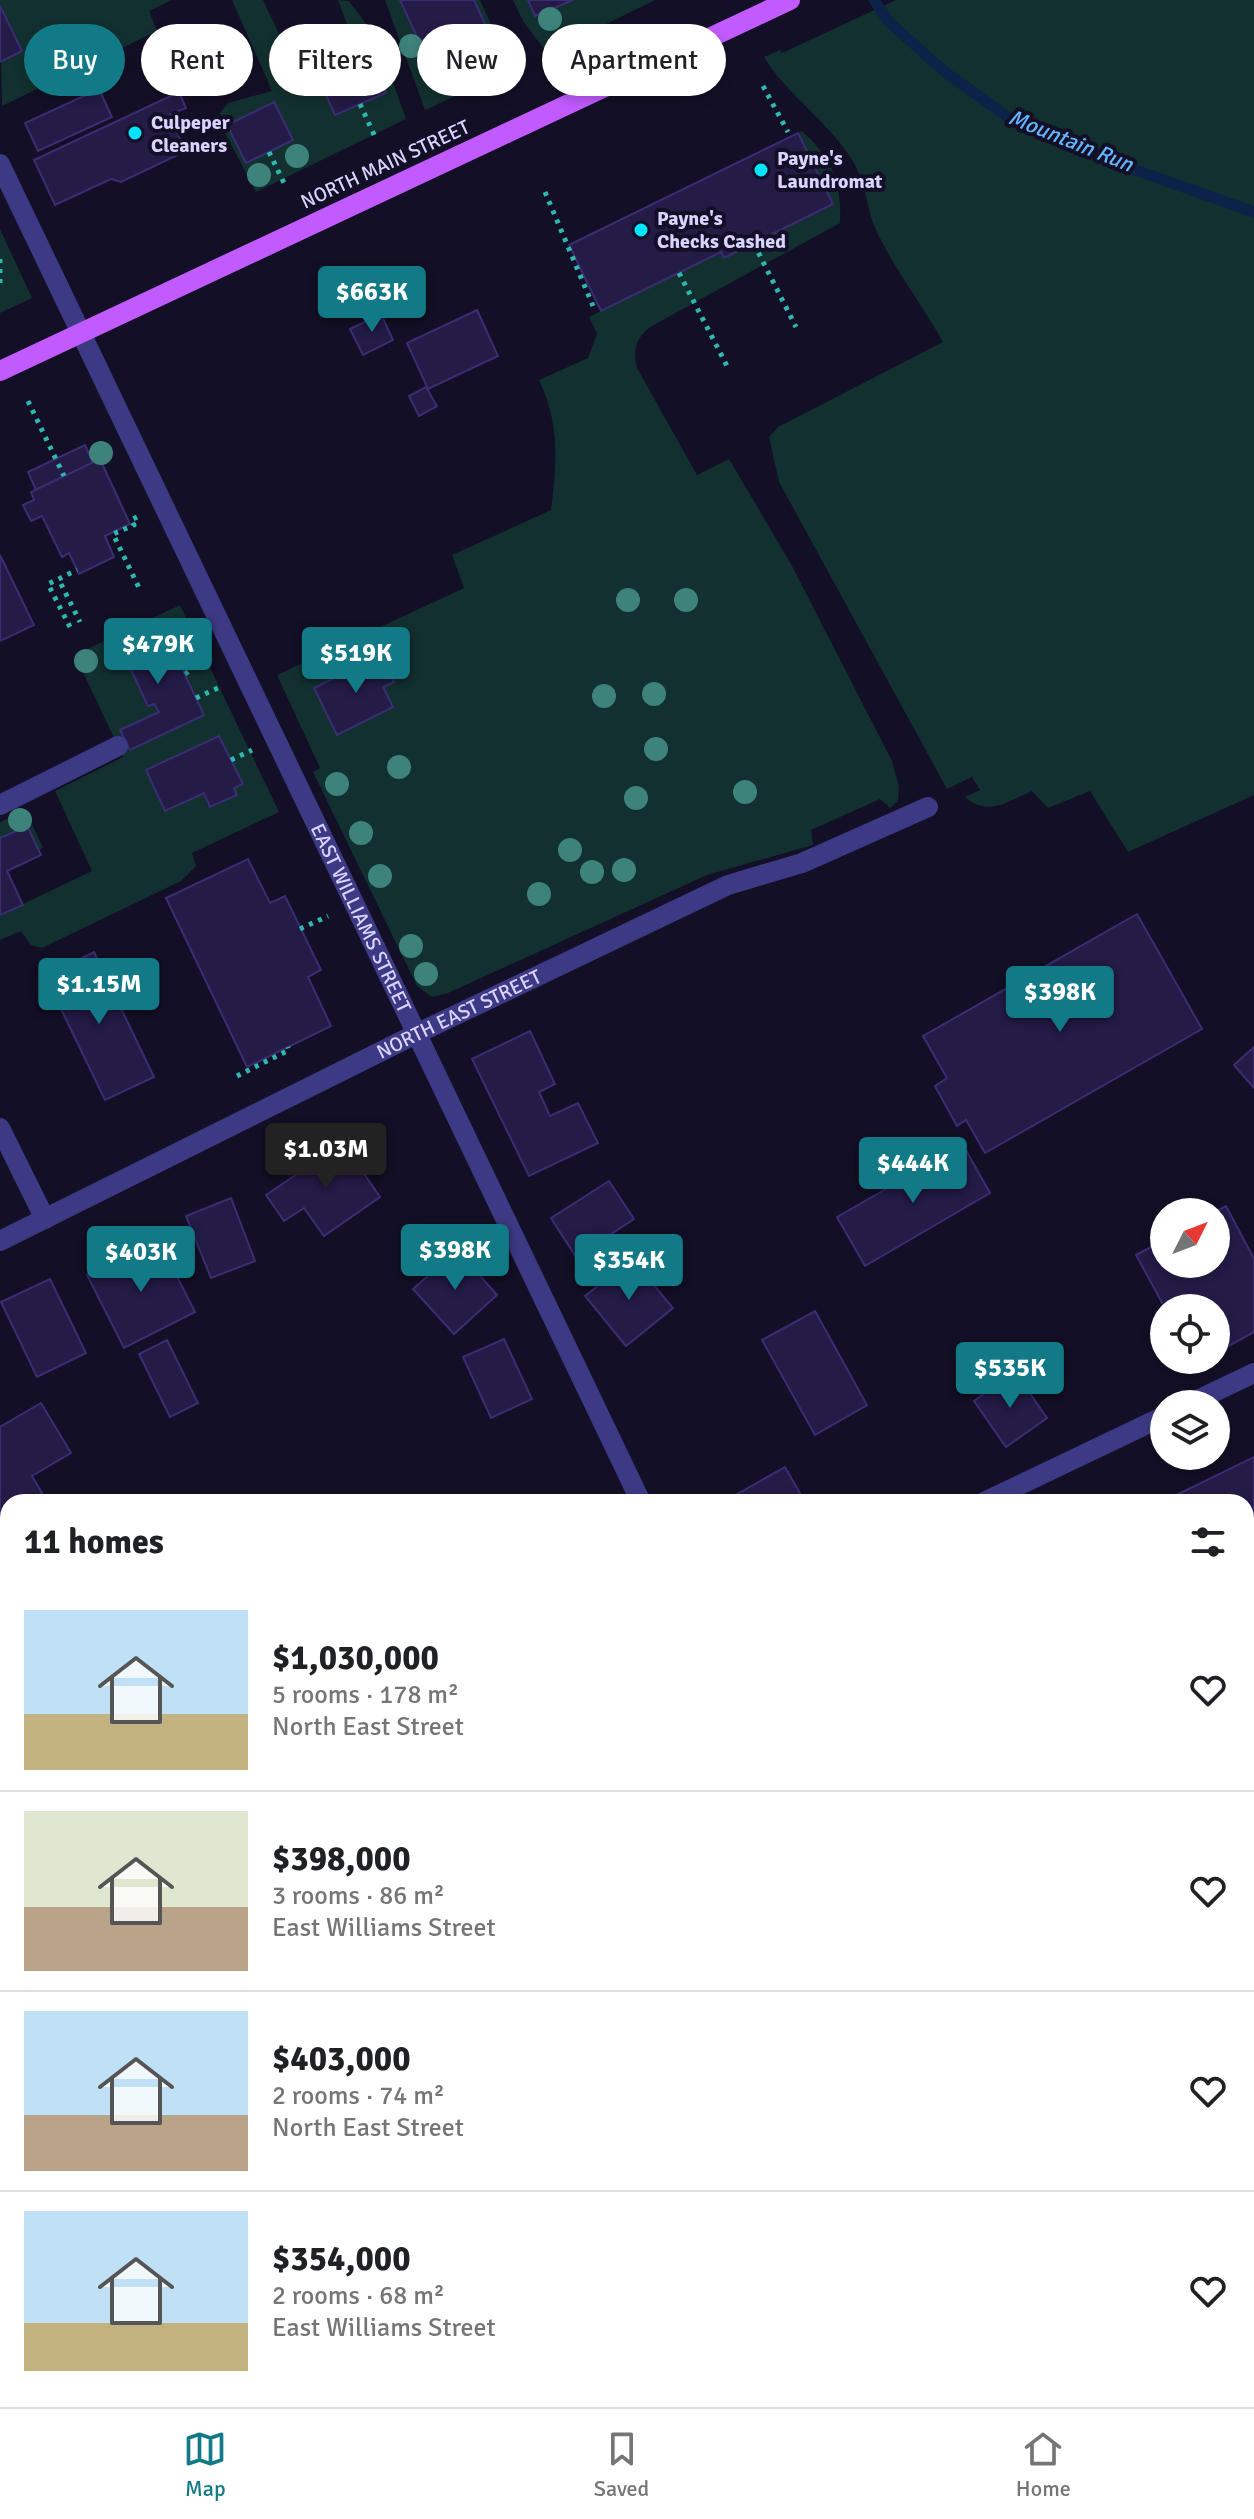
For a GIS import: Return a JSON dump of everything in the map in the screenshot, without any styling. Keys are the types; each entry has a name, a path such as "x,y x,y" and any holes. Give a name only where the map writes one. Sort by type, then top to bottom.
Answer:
{"main road":[{"name":"NORTH MAIN STREET","path":"0,371 790,0"}],"street":[{"name":"EAST WILLIAMS STREET","path":"0,164 637,1494"},
{"path":"0,805 118,746"},
{"name":"NORTH EAST STREET","path":"0,1241 416,1034 728,885 802,863 928,807"},
{"path":"0,1128 45,1219"},
{"path":"1218,1390 1254,1373"},
{"path":"1001,1494 1150,1423"}],"path":[{"path":"763,86 788,132"},
{"path":"360,104 376,139"},
{"path":"269,152 284,183"},
{"path":"545,192 593,306"},
{"path":"754,244 796,327"},
{"path":"0,259 0,288"},
{"path":"679,273 727,366"},
{"path":"28,401 64,476"},
{"path":"131,520 134,525 113,534 141,592"},
{"path":"108,543 116,540"},
{"path":"70,627 48,584 77,570"},
{"path":"61,584 80,622"},
{"path":"185,674 194,667 194,655 206,648"},
{"path":"196,698 224,685"},
{"path":"231,760 254,749"},
{"path":"300,929 333,914"},
{"path":"237,1076 289,1050 288,1047"}],"green space":[{"path":"0,0 172,0 149,11 154,24 141,24 141,39 125,46 125,24 24,24 24,95 2,106"},
{"path":"232,0 263,0 274,24 269,24 269,84 253,48 253,24 243,24"},
{"path":"338,0 349,1 366,24 347,24"},
{"path":"385,0 480,0 491,24 417,24 417,88 401,44 401,24 394,24"},
{"path":"513,0 655,0 606,24 542,24 542,46 523,21"},
{"path":"896,0 1254,0 1254,795 1128,852 1090,791 1048,808 1032,791 998,806 973,803 965,797 980,790 972,777 947,789 779,482 769,437 778,427 943,342 883,244 852,160 764,57 780,50 782,53"},
{"path":"269,92 269,96 398,96 406,119 256,192 224,131 220,113 228,103"},
{"path":"420,96 455,96 425,110"},
{"path":"802,131 821,151 833,172 839,196 840,223 650,327 638,341 636,362 697,475 729,459 791,564 892,761 899,787 898,801 890,808 880,799 811,830 813,845 707,875 448,993 432,997 417,986 313,772 320,768 277,675 464,588 452,555 551,510 555,476 554,428 539,380 588,358 597,334 589,317 721,252 725,258 833,205 798,133"},
{"path":"0,229 32,298 0,313"},
{"path":"180,605 279,812 192,853 196,866 181,881 42,948 31,945 21,931 0,940 0,915 92,871 55,791 123,757 75,655"},
{"path":"26,811 43,848 38,850 27,826 0,838 0,822"}],"building":[{"path":"400,0 474,0 485,24 417,24 417,37"},
{"path":"528,0 573,0 535,16"},
{"path":"0,6 22,51 0,62"},
{"path":"84,96 102,96 112,117 38,151 25,123"},
{"name":"Culpeper Cleaners","path":"170,96 181,96 186,108 169,115 186,151 121,182 111,179 55,205 34,160"},
{"path":"326,96 379,96 335,115"},
{"path":"274,102 293,140 246,163 227,125"},
{"path":"798,133 833,204 724,258 721,252 601,311 569,245"},
{"path":"477,310 498,356 428,389 407,343"},
{"path":"381,314 393,340 363,355 350,329"},
{"path":"426,387 437,406 419,416 409,396"},
{"path":"85,445 93,463 36,490 28,472"},
{"path":"100,459 130,524 105,536 114,557 79,574 69,553 62,557 42,516 31,521 23,505 34,500 31,492"},
{"path":"0,555 34,625 0,641"},
{"path":"160,622 204,715 130,750 120,730 159,712 154,704 148,706 118,642"},
{"path":"381,655 394,682 383,687 393,707 337,735 314,688"},
{"path":"219,736 243,784 234,788 237,795 210,807 204,793 165,811 146,770"},
{"path":"27,826 41,855 7,871 23,905 0,915 0,838"},
{"path":"248,859 270,903 285,896 321,970 308,977 331,1026 247,1067 166,898"},
{"path":"1137,914 1202,1029 985,1153 966,1120 957,1126 935,1086 947,1078 923,1036"},
{"path":"94,952 154,1077 105,1100 45,976"},
{"path":"530,1031 555,1084 539,1092 550,1116 578,1103 598,1143 529,1176 472,1059"},
{"path":"1254,1047 1254,1088 1234,1065"},
{"path":"343,1143 380,1197 324,1236 304,1208 284,1221 266,1195"},
{"path":"963,1145 990,1193 865,1266 837,1217"},
{"path":"609,1181 634,1219 576,1257 551,1218"},
{"path":"231,1198 255,1261 211,1278 186,1216"},
{"path":"1230,1214 1254,1259 1254,1332 1230,1345 1230,1294 1157,1294 1136,1255 1150,1248 1150,1278 1230,1278"},
{"path":"158,1239 195,1312 124,1348 87,1275"},
{"path":"457,1250 497,1295 454,1334 413,1289"},
{"path":"632,1259 673,1308 626,1346 585,1296"},
{"path":"50,1279 86,1353 37,1377 1,1302"},
{"path":"815,1311 867,1405 815,1435 762,1340"},
{"path":"504,1339 532,1399 491,1418 463,1357"},
{"path":"167,1340 198,1403 170,1417 139,1354"},
{"path":"1015,1372 1047,1418 1006,1447 974,1401"},
{"path":"41,1403 71,1453 32,1476 42,1493 0,1494 0,1427"},
{"path":"1254,1457 1254,1494 1178,1494"},
{"path":"785,1467 800,1494 737,1494"}],"waterway":[{"name":"Mountain Run","path":"874,0 889,22 945,72 1015,122 1068,146 1254,212"}],"place":[{"name":"Culpeper Cleaners","path":"135,133"},
{"name":"Payne's Laundromat","path":"761,170"},
{"name":"Payne's Checks Cashed","path":"641,230"}]}
